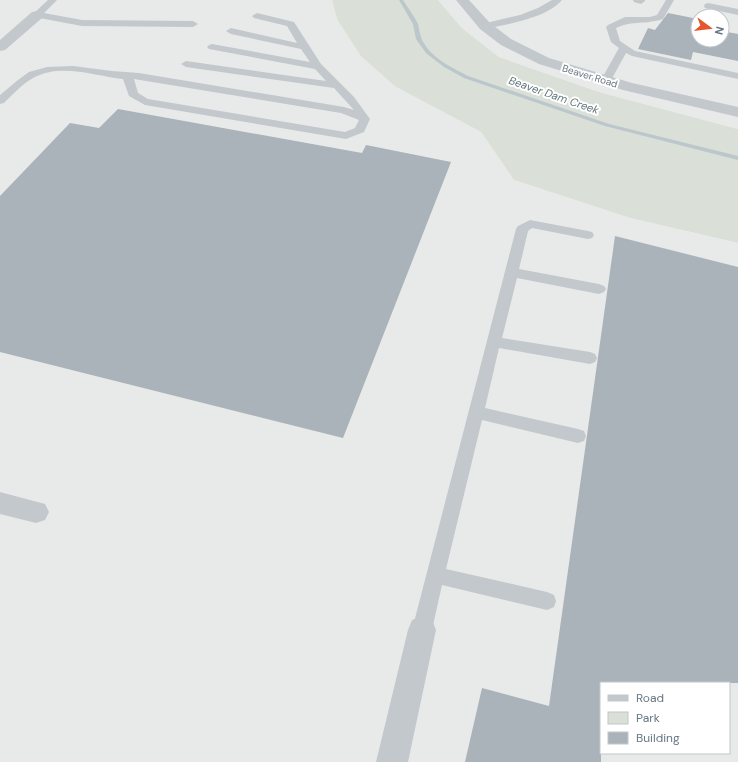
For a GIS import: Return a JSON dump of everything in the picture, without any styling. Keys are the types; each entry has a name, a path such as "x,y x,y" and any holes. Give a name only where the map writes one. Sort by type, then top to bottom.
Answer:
{"street":[{"name":"Beaver Road","path":"462,0 485,26 506,42 544,61 606,80 738,112"},
{"path":"0,47 37,15"},
{"path":"0,503 36,512"},
{"path":"392,762 422,630"}],"lane":[{"path":"37,15 53,0"},
{"path":"485,26 523,18 548,8 558,0"},
{"path":"670,0 660,17 651,20 625,20 611,27 616,42 632,53 738,76"},
{"path":"708,6 738,12"},
{"path":"37,15 82,23 193,24"},
{"path":"257,16 291,24 304,47 320,67 359,108 365,119"},
{"path":"231,31 304,47"},
{"path":"212,47 320,67"},
{"path":"606,80 624,48"},
{"path":"186,64 338,86"},
{"path":"0,101 32,74 60,67 90,70 128,77 139,76 344,110 365,119"},
{"path":"128,77 134,94 145,102 346,136 360,130 365,119"},
{"path":"422,630 522,229 530,224 588,235"},
{"path":"511,272 599,288"},
{"path":"494,342 590,358"},
{"path":"476,412 578,436"},
{"path":"436,575 547,601"}],"shaded area":[{"path":"0,0 332,0 337,19 396,87 481,132 514,180 630,218 738,243 738,762 0,762"},
{"path":"438,0 738,0 738,129 599,92 499,57 462,28"}],"green space":[{"path":"332,0 438,0 462,28 499,57 599,92 738,129 738,243 630,218 514,180 481,132 396,87 361,56 337,19"}],"building":[{"path":"668,13 690,17 690,48 730,48 730,32 738,34 738,61 693,52 691,60 638,49 648,28 655,30"},
{"path":"118,109 362,153 366,145 451,162 343,438 0,352 0,196 70,123 99,128"},
{"path":"615,236 738,267 738,683 600,682 601,762 465,762 482,688 549,706"}],"waterway":[{"name":"Beaver Dam Creek","path":"401,0 415,24 419,39 428,52 439,62 466,77 607,125 738,158"}]}
